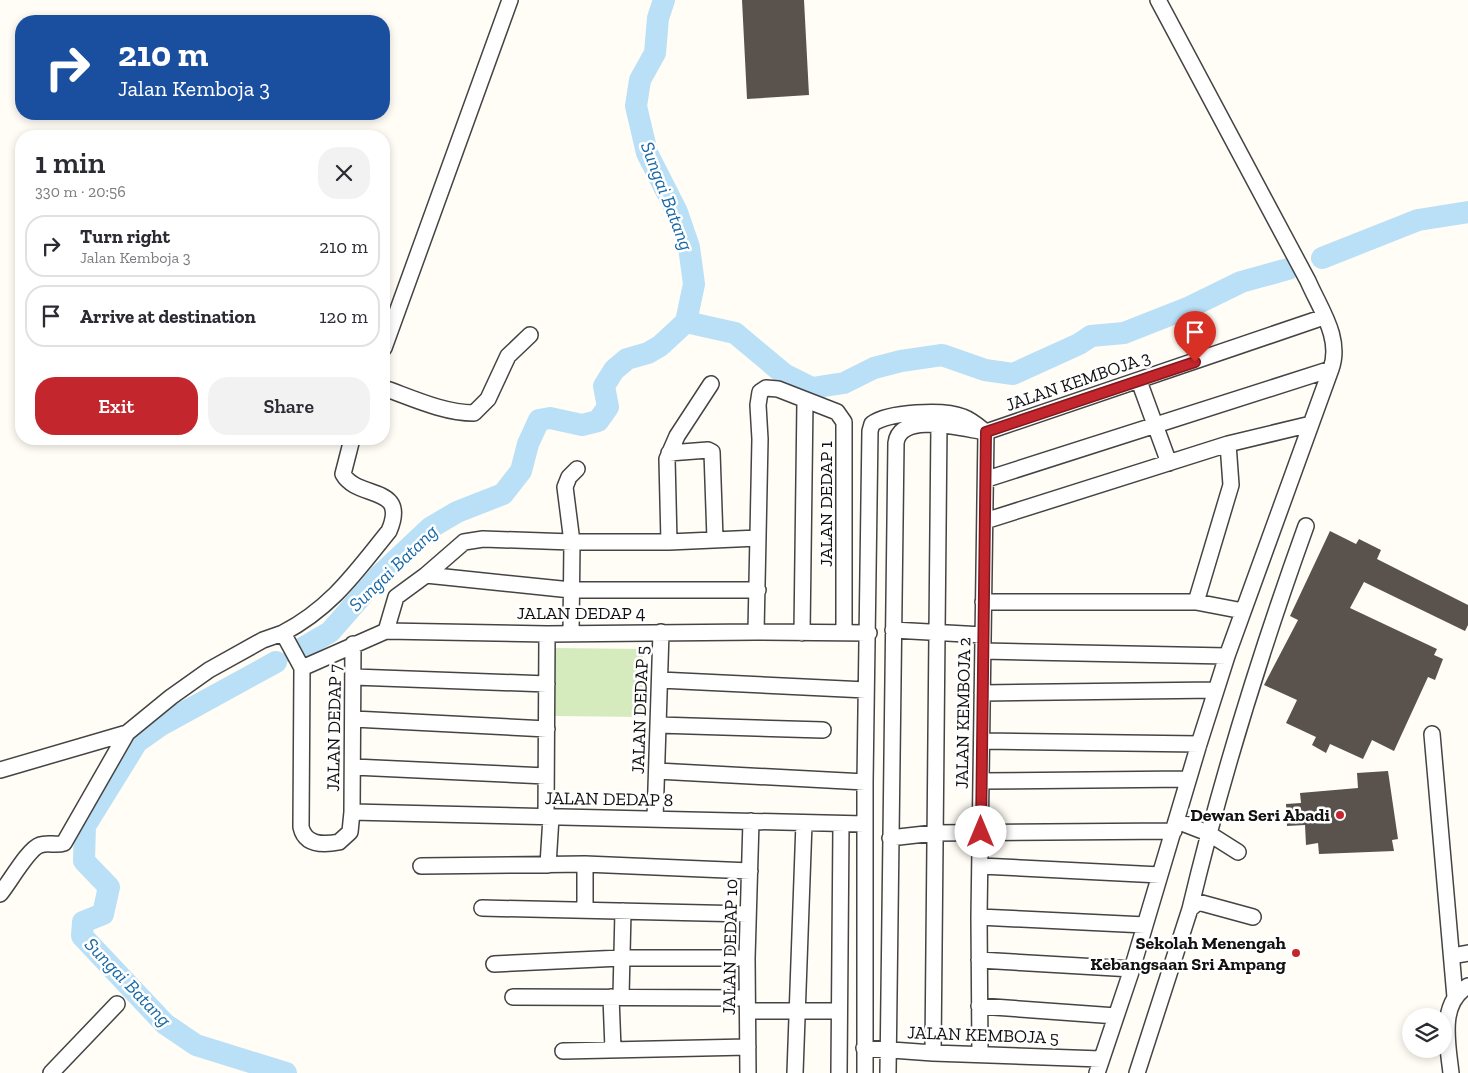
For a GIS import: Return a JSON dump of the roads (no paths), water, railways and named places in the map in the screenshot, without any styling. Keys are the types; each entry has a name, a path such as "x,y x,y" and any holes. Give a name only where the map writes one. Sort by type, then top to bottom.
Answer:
{"street":[{"path":"390,331 510,0"},
{"path":"1099,1066 1146,925 1188,779 1227,656 1331,368 1335,350 1334,341 1308,281 1158,0"},
{"name":"JALAN KEMBOJA 3","path":"986,432 1324,317"},
{"path":"390,390 443,408 464,413 474,413 488,399 508,356 530,335"},
{"path":"987,479 1331,368"},
{"path":"1139,381 1169,463"},
{"path":"669,542 666,464 669,454 691,413 710,384"},
{"name":"JALAN DEDAP 1","path":"758,538 759,395 763,389 772,388 837,412 844,422 844,633"},
{"path":"802,633 804,401"},
{"path":"865,1073 865,782 870,431 872,424 879,419 900,415 937,413 962,416 986,432"},
{"path":"888,1073 897,437 906,426 939,424 986,432"},
{"path":"932,1053 939,424"},
{"path":"985,521 1228,444 1311,424"},
{"name":"JALAN KEMBOJA 2","path":"980,1054 979,917 983,741 982,635 987,479 986,432"},
{"path":"1196,602 1231,485 1228,444"},
{"path":"0,894 14,877 27,856 36,847 46,843 64,843 127,733 170,697 209,670 263,640 283,633 308,620 339,592 389,530 394,510 386,497 354,485 347,481 343,474 350,445"},
{"path":"669,454 708,450 712,452 714,539"},
{"path":"571,633 572,542 565,487 568,477 577,468"},
{"path":"1137,1073 1190,909 1208,833 1287,578 1306,526"},
{"path":"386,631 396,598 426,576 464,542 483,539 572,542 669,542 758,538 756,632"},
{"path":"426,576 571,590 758,590"},
{"path":"983,602 1196,602 1242,611"},
{"path":"893,630 937,634 982,635"},
{"name":"JALAN DEDAP 4","path":"302,668 386,631 548,634 661,632 868,633"},
{"name":"JALAN DEDAP 5","path":"656,819 661,632"},
{"path":"283,633 302,668"},
{"path":"548,634 546,776 548,865"},
{"name":"JALAN DEDAP 7","path":"302,668 301,827 303,836 308,841 316,843 339,842 350,832 352,812 354,767 353,644"},
{"path":"983,651 1227,656"},
{"path":"354,677 547,684"},
{"path":"660,680 866,690"},
{"path":"982,693 1216,690"},
{"path":"354,719 547,729"},
{"path":"658,725 823,730"},
{"path":"0,770 127,733"},
{"path":"1432,734 1455,997"},
{"path":"983,741 1199,744"},
{"path":"354,767 546,776"},
{"path":"657,771 865,782"},
{"path":"981,781 1188,779"},
{"name":"JALAN DEDAP 8","path":"352,812 865,824"},
{"name":"JALAN DEDAP 10","path":"748,1073 748,914 752,822"},
{"path":"795,1073 804,823"},
{"path":"839,1073 841,824"},
{"path":"890,838 934,833 1175,826 1208,833 1238,852"},
{"path":"585,864 585,909"},
{"path":"421,866 585,864 750,871"},
{"path":"980,866 1160,875"},
{"path":"1190,909 1198,902 1253,918"},
{"path":"482,908 748,914"},
{"path":"613,1049 623,911"},
{"path":"979,917 1146,925"},
{"path":"1452,956 1468,953"},
{"path":"494,964 621,958 748,958"},
{"path":"979,960 1132,969"},
{"path":"1451,1073 1447,1024 1449,1009 1455,997 1468,986"},
{"path":"513,997 616,996 747,1005 796,1011 839,1011"},
{"path":"51,1073 117,1004"},
{"path":"979,1006 1116,1016"},
{"path":"563,1051 748,1047"},
{"name":"JALAN KEMBOJA 5","path":"864,1048 980,1054 1099,1066"}],"waterway":[{"name":"Sungai Batang","path":"294,653 330,632 380,575 430,528 457,512 503,494 521,471 528,444 539,420 550,418 582,425 598,421 608,407 604,386 614,370 627,359 648,353 660,346 686,322 694,284 689,247 677,212 647,153 636,106 640,80 655,53 658,18 664,0"},
{"path":"1322,258 1418,220 1468,212"},
{"path":"686,322 735,333 784,374 812,388 844,383 874,368 901,361 942,355 985,370 1013,374 1079,344 1091,336 1124,333 1190,307 1241,282 1288,269"},
{"name":"Sungai Batang","path":"276,662 161,725 137,742 85,826 84,861 109,887 103,914 83,922 82,936 165,1024 196,1045 286,1073"}],"place":[{"name":"Dewan Seri Abadi","path":"1340,815"},
{"name":"Sekolah Menengah Kebangsaan Sri Ampang","path":"1296,953"}]}
